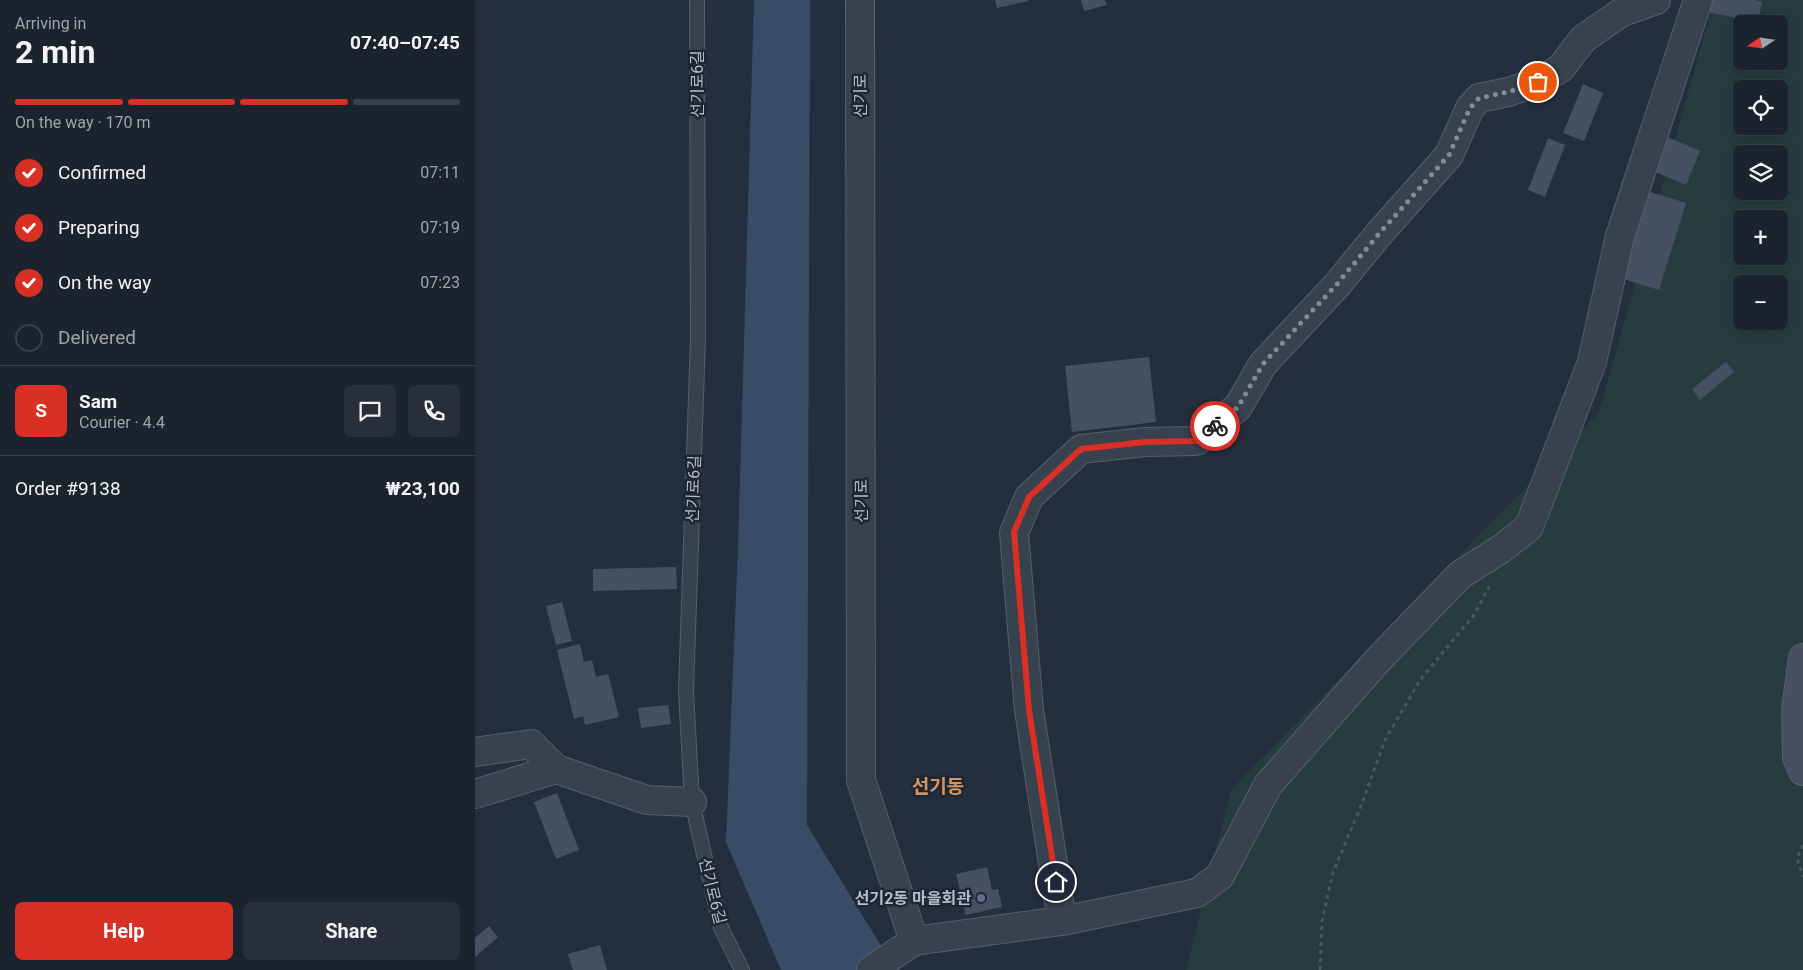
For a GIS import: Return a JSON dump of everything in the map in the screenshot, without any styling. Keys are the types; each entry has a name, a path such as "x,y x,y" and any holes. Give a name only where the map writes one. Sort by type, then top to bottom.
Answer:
{"main road":[{"path":"1803,658 1796,710 1797,758 1803,771"}],"street":[{"name":"선기로","path":"860,0 861,780 915,941"},
{"path":"1062,921 1029,710 1014,532 1029,497 1081,449 1145,442 1196,441 1238,407 1263,364 1337,284 1449,155 1470,108 1479,98 1508,92 1538,82 1561,68 1583,39 1622,12 1656,0"},
{"path":"871,970 915,941 1062,921 1197,893 1220,876 1268,785 1377,661 1460,575 1501,549 1529,527 1592,362 1620,236 1698,0"},
{"path":"475,752 531,744 556,769 647,800 692,802"},
{"path":"475,794 556,769"}],"lane":[{"name":"선기로6길","path":"697,0 698,338 686,691 692,802 721,928 742,970"}],"path":[{"path":"1319,970 1322,921 1333,872 1359,811 1385,740 1420,680 1474,615 1487,593 1501,549"},
{"path":"1803,845 1797,858 1803,877"}],"green space":[{"path":"1714,0 1803,0 1803,970 1186,970 1231,790 1599,412"}],"water":[{"path":"754,0 810,0 807,825 889,959 899,970 781,970 726,842 738,548"}],"building":[{"path":"995,0 1028,0 1028,1 997,8"},
{"path":"1081,0 1105,0 1107,5 1084,11"},
{"path":"1710,0 1755,0 1762,2 1759,15 1733,15 1733,17 1707,12"},
{"path":"1583,84 1603,93 1584,141 1563,133"},
{"path":"1665,136 1700,151 1686,185 1651,170"},
{"path":"1548,138 1565,145 1545,197 1528,190"},
{"path":"1641,189 1686,203 1659,290 1614,276"},
{"path":"1149,357 1156,422 1072,432 1065,366"},
{"path":"1726,362 1734,372 1700,400 1692,389"},
{"path":"676,567 677,589 593,591 593,569"},
{"path":"562,602 572,641 556,645 546,606"},
{"path":"580,644 584,662 592,660 596,677 608,674 619,717 585,725 583,716 574,719 557,650"},
{"path":"668,705 671,724 641,728 638,708"},
{"path":"557,793 579,850 556,859 534,802"},
{"name":"선기2동 마을회관","path":"987,867 992,890 998,889 1002,907 966,915 956,874"},
{"path":"489,926 498,937 475,957 475,938"},
{"path":"600,945 607,970 573,970 568,954"}],"way so far":[{"path":"1215,426 1238,407 1263,364 1337,284 1449,155 1470,108 1479,98 1508,92 1538,82"}],"place":[{"name":"선기2동 마을회관","path":"981,898"}],"district":[{"name":"선기동","path":"938,786"}],"route":[{"path":"1056,882 1029,710 1014,532 1029,497 1081,449 1145,442 1196,441 1215,426"}]}
